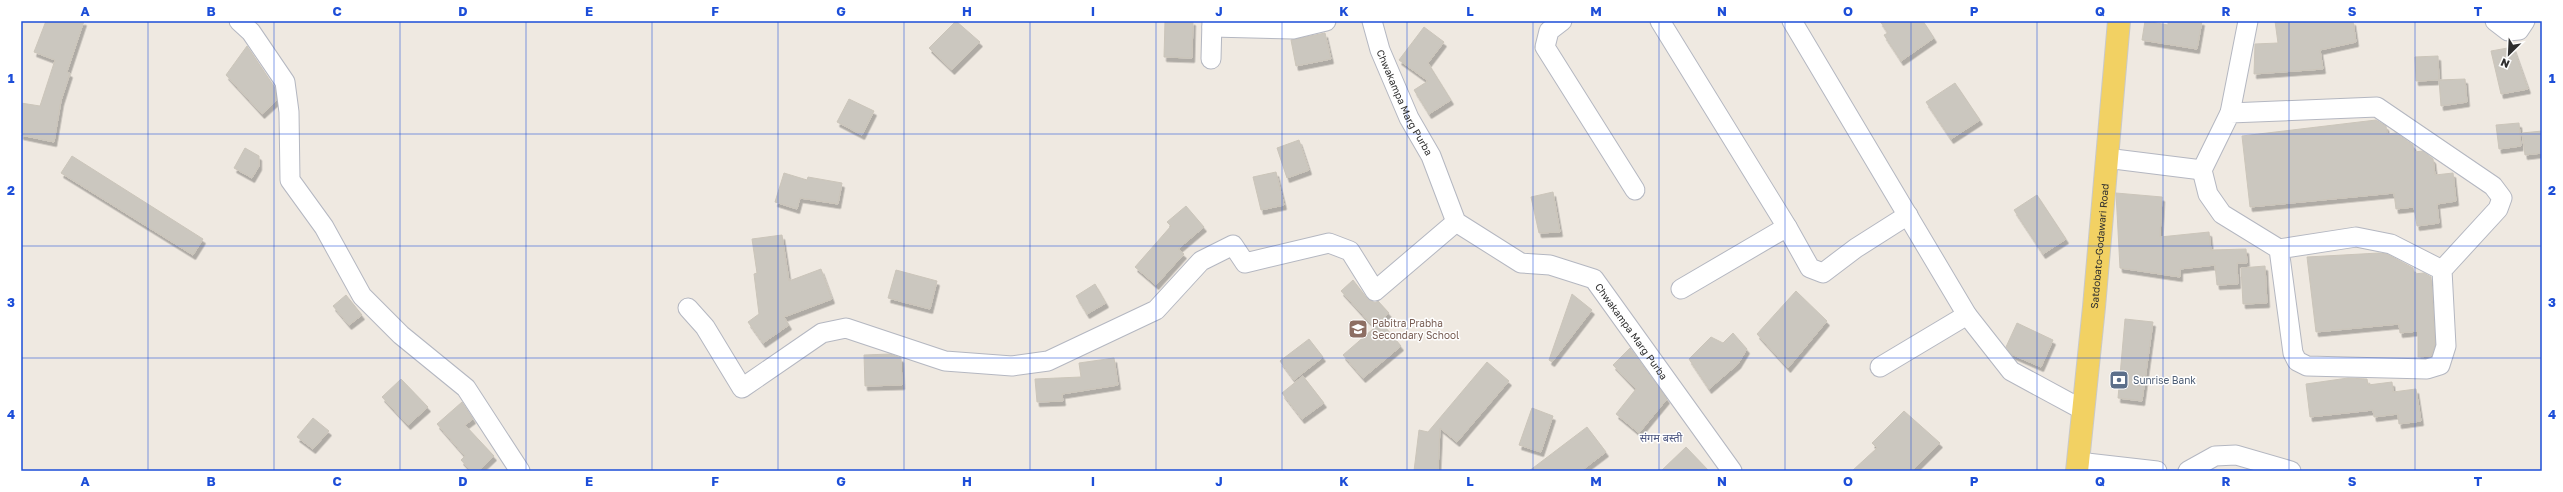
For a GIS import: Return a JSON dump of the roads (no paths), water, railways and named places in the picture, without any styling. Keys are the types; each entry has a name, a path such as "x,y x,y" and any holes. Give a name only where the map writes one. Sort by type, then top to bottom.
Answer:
{"main road":[{"name":"Satdobato-Godawari Road","path":"2078,466 2094,307 2119,21"}],"street":[{"path":"239,21 251,32 285,82 290,112 290,180 324,227 362,296 401,335 466,388 520,471"},
{"path":"1211,59 1212,24 1293,29 1326,21"},
{"name":"Chwakampa Marg Purba","path":"1372,21 1380,50 1409,118 1431,156 1456,222 1521,264 1550,265 1594,279 1732,471"},
{"path":"1562,21 1549,31 1545,47 1635,190"},
{"path":"1660,21 1787,227 1810,268 1823,273 1856,248 1908,215"},
{"path":"1792,21 1967,315 2011,371 2083,410"},
{"path":"2248,21 2230,113 2202,170 2208,194 2222,214 2279,249 2356,237 2391,244 2442,270"},
{"path":"2495,21 2508,31 2519,30 2525,21"},
{"path":"2230,113 2378,107 2493,186 2502,198 2498,209 2442,270 2446,346 2440,365 2427,369 2307,366 2297,361 2294,353 2279,249"},
{"path":"2106,158 2202,170"},
{"path":"688,308 706,326 742,388 822,333 846,328 945,361 1012,366 1048,361 1156,310 1201,261 1233,245 1245,263 1329,243 1350,251 1376,291 1456,222"},
{"path":"1681,289 1787,227"},
{"path":"1880,367 1967,315"},
{"path":"2188,471 2215,456 2236,455 2291,471"},
{"path":"2078,466 2156,471"}],"place":[{"name":"Pabitra Prabha Secondary School","path":"1358,329"},
{"name":"Sunrise Bank","path":"2119,380"}],"district":[{"name":"संगम बस्ती","path":"1661,438"}]}
